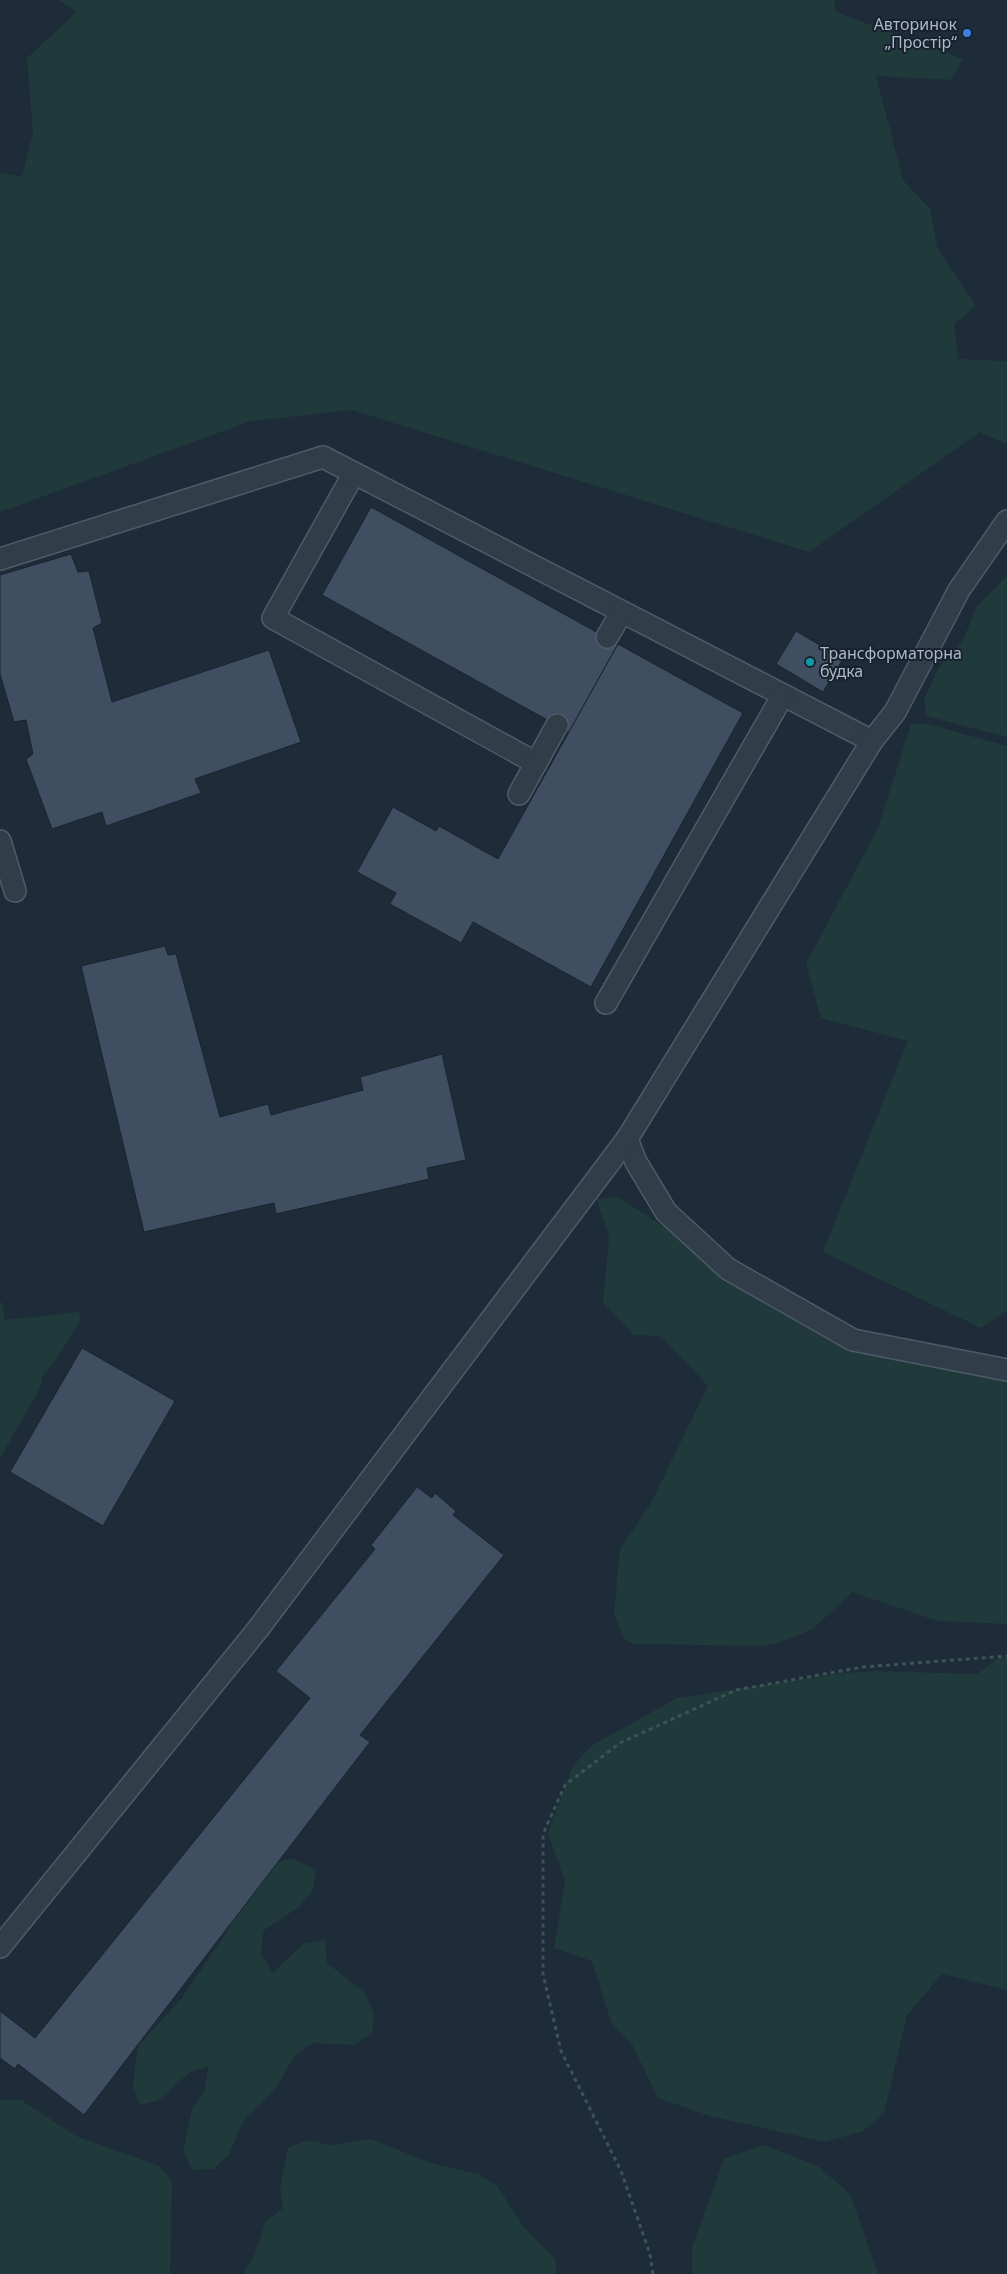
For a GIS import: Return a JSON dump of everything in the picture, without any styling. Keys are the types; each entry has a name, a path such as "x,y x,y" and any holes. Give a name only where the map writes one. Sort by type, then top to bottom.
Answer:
{"lane":[{"path":"0,559 323,457 872,741"},
{"path":"354,473 273,618 536,763"},
{"path":"0,1947 258,1629 627,1139 872,741 895,712 959,590 1007,521"},
{"path":"606,637 622,612"},
{"path":"606,1003 783,695"},
{"path":"519,794 557,725"},
{"path":"0,841 14,891"},
{"path":"627,1139 636,1162 666,1212 728,1269 853,1340 1007,1370"}],"path":[{"path":"653,2274 650,2254 621,2171 561,2051 543,1974 543,1834 565,1785 620,1743 736,1690 863,1667 1007,1656"}],"green space":[{"path":"59,0 834,0 836,12 963,59 950,80 876,76 903,180 930,209 937,247 976,306 954,324 958,359 1007,361 1007,444 980,432 809,552 352,410 251,421 0,512 0,173 22,177 33,133 27,58 77,12"},
{"path":"1007,576 1007,737 927,716 924,699 938,669 963,640 977,606"},
{"path":"924,723 1007,746 1007,1310 981,1328 823,1252 908,1041 821,1018 806,964 878,828 911,724"},
{"path":"618,1197 820,1326 853,1340 966,1374 1007,1371 1007,1624 938,1621 852,1592 813,1629 775,1644 761,1646 635,1644 624,1639 614,1614 620,1549 651,1503 708,1386 661,1336 634,1335 603,1302 609,1238 597,1199"},
{"path":"0,1302 2,1303 5,1320 79,1312 80,1320 58,1356 43,1375 40,1388 0,1458"},
{"path":"1000,1657 1007,1658 1007,1990 942,1974 907,2015 884,2113 863,2131 825,2142 710,2116 658,2098 632,2044 612,2025 592,1961 554,1948 565,1881 548,1833 573,1766 591,1746 677,1698 845,1673 874,1671 977,1674"},
{"path":"292,1858 316,1870 313,1890 299,1907 263,1931 261,1954 273,1973 303,1944 325,1940 327,1963 363,1991 374,2013 372,2033 354,2045 313,2043 295,2055 275,2090 245,2118 228,2156 213,2169 192,2170 183,2151 192,2109 204,2092 209,2066 190,2072 159,2100 139,2105 133,2086 138,2046 181,1999 227,1932 254,1870"},
{"path":"0,2100 21,2100 76,2136 159,2166 172,2182 170,2274 0,2274"},
{"path":"371,2139 434,2164 479,2174 498,2187 523,2226 555,2259 557,2274 243,2274 255,2254 266,2221 283,2208 280,2188 288,2148 308,2140 330,2145"},
{"path":"763,2145 818,2166 850,2194 878,2274 692,2274 692,2248 724,2159"}],"building":[{"path":"371,507 618,644 569,732 322,595"},
{"path":"71,554 78,572 89,571 102,623 93,628 112,702 269,650 301,742 195,779 201,793 106,826 102,812 52,829 26,759 33,754 26,720 14,722 0,674 0,575"},
{"name":"Трансформаторна будка","path":"796,631 843,659 823,692 776,664"},
{"path":"618,644 743,713 591,987 473,922 461,943 390,904 396,893 357,872 393,807 436,831 439,826 498,859"},
{"path":"165,946 168,955 176,954 220,1117 268,1104 271,1115 363,1090 360,1077 442,1054 466,1160 427,1168 429,1179 276,1214 274,1203 144,1232 81,966"},
{"path":"82,1348 175,1401 103,1526 10,1472"},
{"path":"417,1487 432,1498 435,1493 456,1511 453,1515 504,1555 360,1735 370,1742 84,2115 18,2064 15,2069 0,2058 0,2011 35,2038 310,1698 276,1671 375,1549 371,1545"}],"place":[{"name":"Авторинок „Простір“","path":"967,33"},
{"name":"Трансформаторна будка","path":"810,662"}]}
